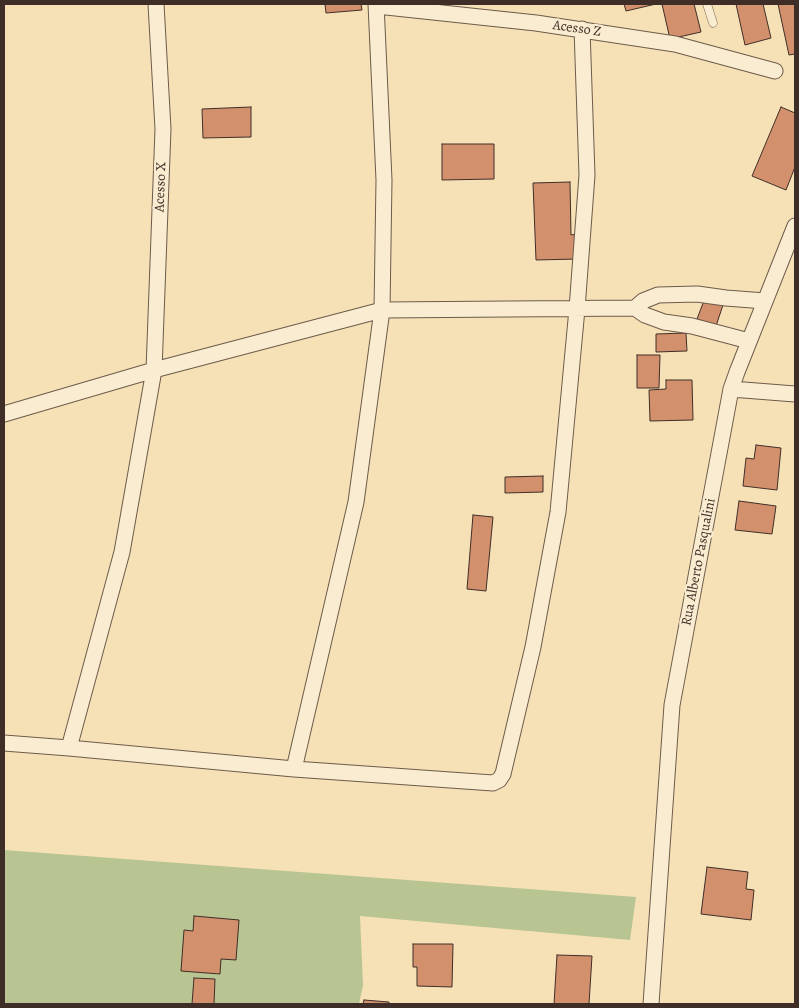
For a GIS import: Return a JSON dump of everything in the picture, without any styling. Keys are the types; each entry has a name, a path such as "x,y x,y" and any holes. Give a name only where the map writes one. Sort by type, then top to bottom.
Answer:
{"street":[{"name":"Acesso X","path":"69,748 122,552 154,370 163,129 156,4"},
{"path":"294,769 356,502 382,310 384,180 377,5"},
{"name":"Acesso Z","path":"377,5 582,29 675,44 775,71"},
{"path":"4,743 294,769 493,783 499,780 533,647 558,512 578,309 587,175 582,29"},
{"name":"Rua Alberto Pasqualini","path":"651,1004 656,910 672,704 731,389 795,226"},
{"path":"635,308 642,301 658,295 697,294 765,301"},
{"path":"4,414 154,370 382,310 635,308 645,315 664,322 692,326 749,341"},
{"path":"731,389 795,394"}],"lane":[{"path":"707,4 712,23"}],"green space":[{"path":"4,850 636,897 630,940 360,916 363,985 359,1004 4,1004"}],"building":[{"path":"325,4 361,4 362,10 326,13"},
{"path":"624,4 656,4 626,11"},
{"path":"662,4 694,4 701,32 670,39"},
{"path":"736,4 763,4 771,38 745,45"},
{"path":"778,4 795,4 795,54 789,55"},
{"path":"251,107 251,137 203,138 202,109"},
{"path":"781,107 795,113 795,167 786,190 752,176"},
{"path":"442,144 494,144 494,179 442,180"},
{"path":"570,182 571,235 577,234 577,259 536,260 533,183"},
{"path":"705,298 723,305 716,326 697,319"},
{"path":"686,333 687,351 656,352 656,334"},
{"path":"637,355 660,355 659,388 637,388"},
{"path":"666,380 692,380 693,420 650,421 649,390 666,389"},
{"path":"756,445 781,448 777,490 743,486 746,458 754,459"},
{"path":"543,476 543,492 505,493 505,477"},
{"path":"739,501 776,506 772,534 735,530"},
{"path":"473,515 493,517 486,591 467,589"},
{"path":"707,867 748,872 746,889 754,890 751,920 701,914"},
{"path":"194,916 239,920 236,960 221,959 220,974 181,971 184,930 193,931"},
{"path":"413,944 453,944 452,987 417,986 417,967 413,967"},
{"path":"557,955 592,956 589,1004 554,1004"},
{"path":"194,978 215,979 214,1004 192,1004"},
{"path":"364,1000 389,1002 389,1004 363,1004"}]}
